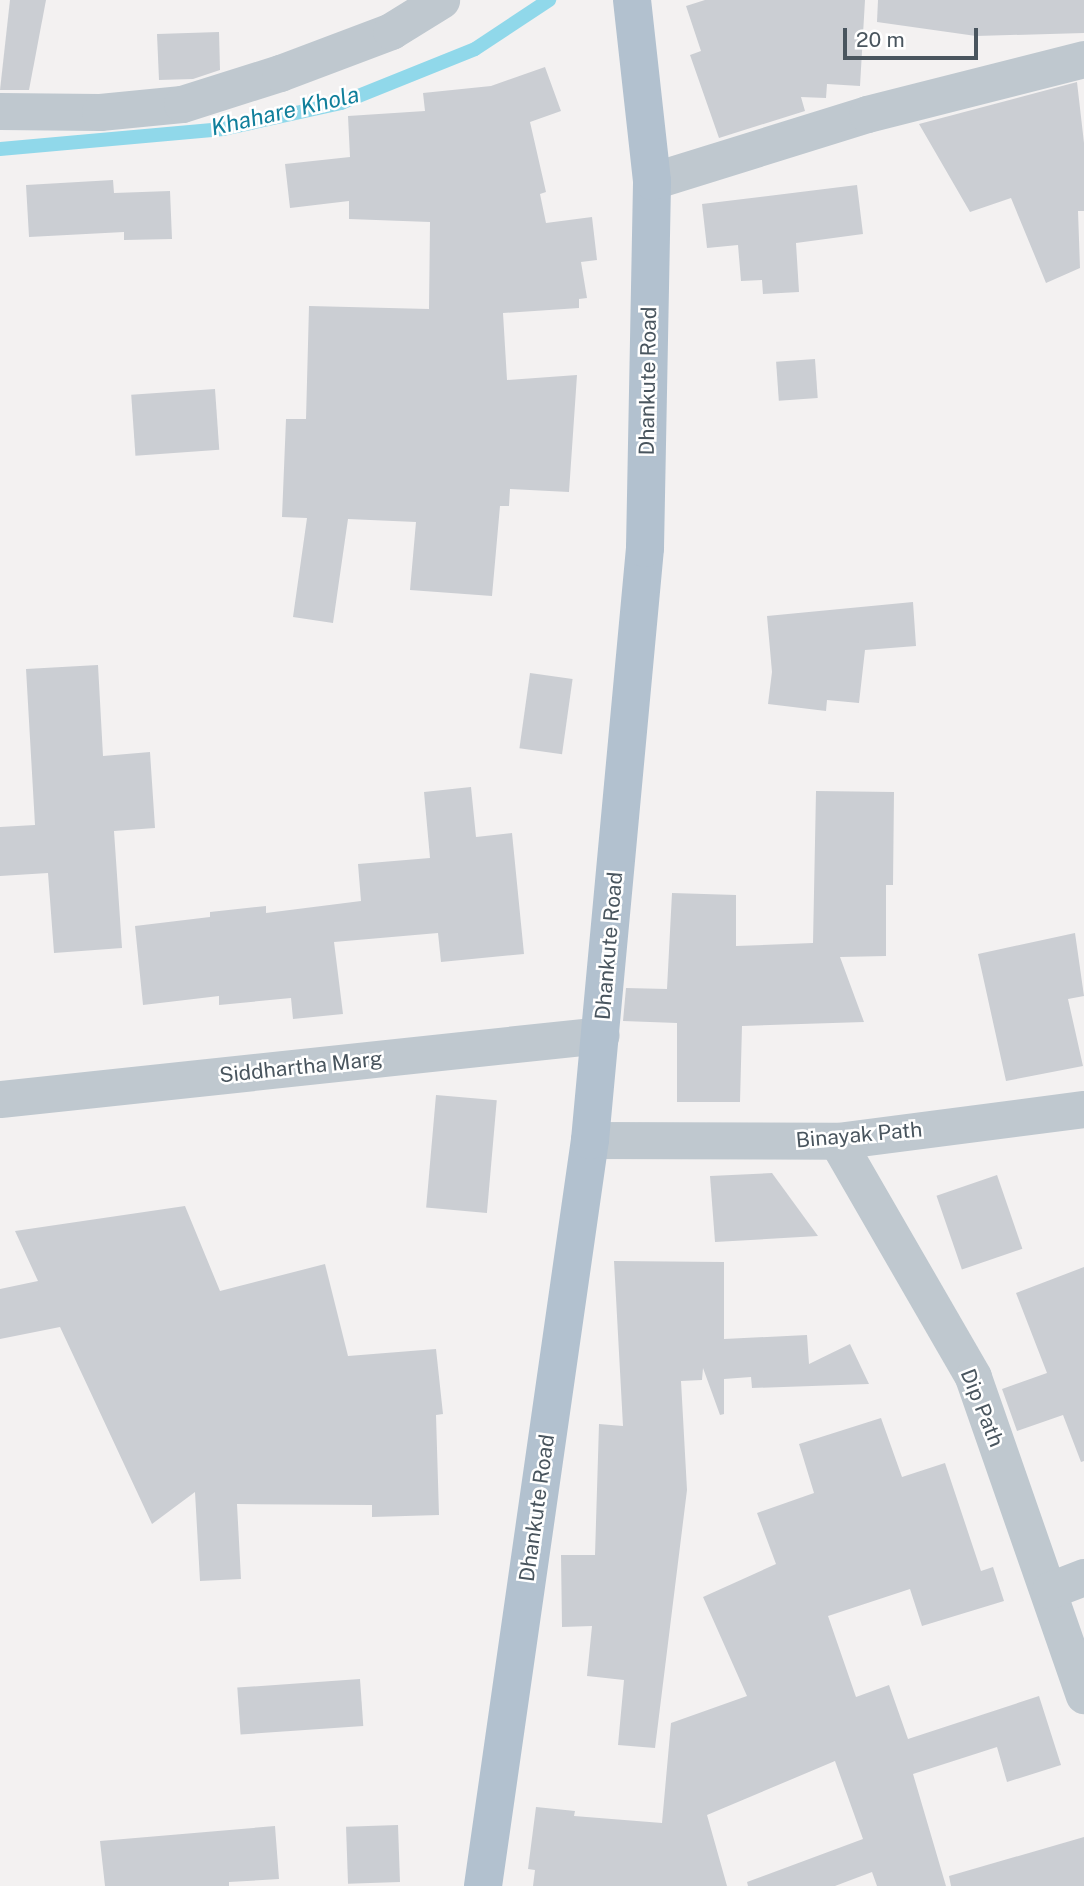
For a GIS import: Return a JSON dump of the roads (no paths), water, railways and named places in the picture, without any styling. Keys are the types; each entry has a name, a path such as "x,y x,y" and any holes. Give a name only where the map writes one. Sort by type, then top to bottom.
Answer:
{"main road":[{"name":"Dhankute Road","path":"483,1886 590,1140 645,548 652,181 633,7"}],"street":[{"path":"0,111 100,112 182,104 280,74 391,31 441,0"},
{"path":"652,181 867,114 1084,59"},
{"name":"Siddhartha Marg","path":"0,1098 601,1035"},
{"name":"Binayak Path","path":"590,1140 837,1141 1084,1109"},
{"name":"Dip Path","path":"837,1141 973,1377 1050,1590 1084,1695"},
{"path":"1050,1590 1084,1577"}],"waterway":[{"name":"Khahare Khola","path":"0,149 223,129 341,103 475,49 549,0"}]}
